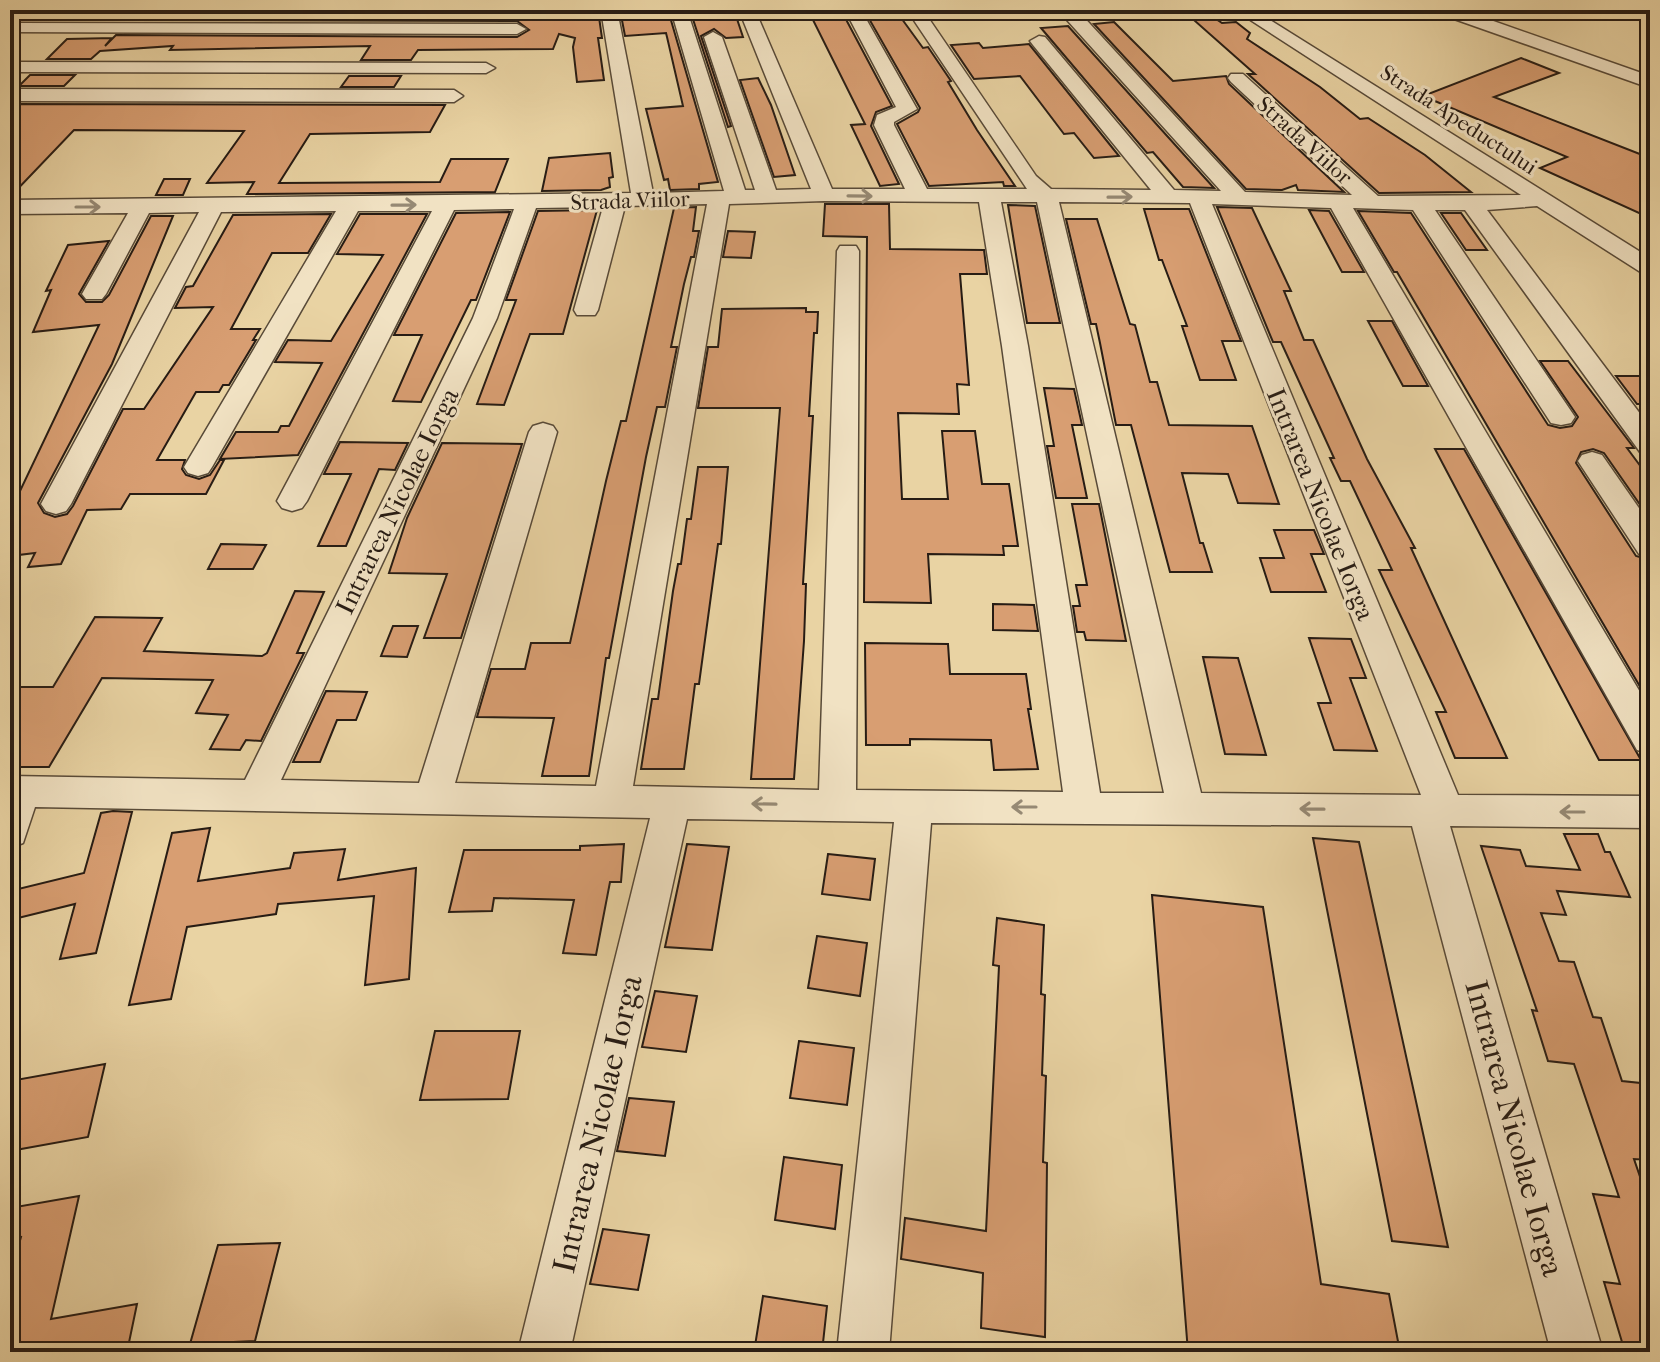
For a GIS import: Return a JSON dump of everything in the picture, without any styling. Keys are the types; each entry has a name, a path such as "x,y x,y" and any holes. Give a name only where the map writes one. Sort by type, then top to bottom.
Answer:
{"street":[{"path":"13,32 26,10"},
{"path":"609,10 643,199"},
{"path":"612,802 727,197 679,10"},
{"path":"747,10 824,195"},
{"path":"853,10 907,109 890,115 884,125 920,197"},
{"path":"915,10 1029,180 1047,197 1186,808"},
{"name":"Strada Apeductului","path":"1243,10 1644,264"},
{"path":"1446,10 1650,82"},
{"path":"1070,12 1240,199"},
{"path":"13,32 517,29"},
{"path":"713,37 768,196"},
{"path":"1039,41 1168,196"},
{"path":"10,67 486,68"},
{"name":"Strada Viilor","path":"1237,78 1373,203"},
{"path":"10,95 452,105 10,115"},
{"name":"Strada Viilor","path":"10,207 527,203 824,195 1168,196 1420,204 1516,203 1540,199"},
{"path":"989,197 1015,346 1084,807"},
{"name":"Intrarea Nicolae Iorga","path":"1198,197 1437,811 1577,1352"},
{"path":"586,310 616,200"},
{"name":"Intrarea Nicolae Iorga","path":"256,795 485,318 527,203"},
{"path":"1339,203 1650,740"},
{"path":"292,501 446,204"},
{"path":"1420,204 1561,417"},
{"path":"1471,204 1650,446"},
{"path":"198,467 351,205"},
{"path":"56,504 213,207"},
{"path":"94,294 141,208"},
{"path":"837,805 848,251"},
{"path":"1644,264 1639,277 1650,289"},
{"path":"432,799 543,432"},
{"path":"1592,461 1650,547"},
{"path":"10,832 15,791 914,807 1437,811 1648,818"},
{"name":"Intrarea Nicolae Iorga","path":"544,1352 672,803"},
{"path":"863,1352 914,807"}],"building":[{"path":"145,10 346,13 366,10 598,10 604,80 577,82 573,47 575,38 559,34 553,49 418,50 411,60 361,60 370,46 170,50 173,46 100,51 91,59 47,59 67,39 112,38 105,46 116,35 517,37 529,30 517,21 133,20"},
{"path":"620,10 668,10 718,182 699,184 699,189 670,190 668,179 664,180 646,109 683,106 666,33 625,36"},
{"path":"690,10 734,10 743,37 726,38 714,29 701,36 731,126 728,127"},
{"path":"841,10 892,106 876,112 871,126 899,184 880,186 851,125 865,124 809,12"},
{"path":"1204,11 1222,23 1236,22 1250,33 1247,39 1320,87 1360,119 1368,118 1425,155 1471,192 1379,193 1248,74 1255,74 1195,21"},
{"path":"899,15 923,48 928,47 951,81 948,82 977,130 1015,186 1004,186 1003,182 929,186 897,124 920,108 868,17"},
{"path":"1114,22 1173,81 1226,76 1229,84 1344,192 1298,190 1296,185 1282,190 1246,189 1094,24"},
{"path":"1068,26 1214,188 1183,187 1153,152 1147,153 1041,28"},
{"path":"979,43 983,48 1029,44 1119,156 1094,158 1074,133 1064,134 1020,76 974,79 951,45"},
{"path":"1521,58 1559,73 1494,97 1650,158 1650,218 1540,168 1567,157 1423,96"},
{"path":"30,75 75,75 64,86 19,86"},
{"path":"349,76 401,76 394,87 341,87"},
{"path":"758,78 771,105 795,175 774,177 740,80"},
{"path":"10,104 445,105 430,132 310,134 279,183 440,182 451,159 508,159 495,192 247,194 254,182 207,183 244,131 74,130 10,197"},
{"path":"610,153 613,177 609,178 610,187 601,190 542,191 549,158"},
{"path":"164,179 190,179 183,195 156,195"},
{"path":"825,204 889,204 890,249 984,250 987,274 960,274 969,385 957,384 959,414 898,413 902,499 948,499 942,431 975,431 982,484 1009,484 1018,546 1003,546 1004,555 928,554 931,603 864,602 867,237 823,236"},
{"path":"1008,205 1035,206 1060,323 1027,323"},
{"path":"696,207 693,231 699,231 671,347 677,347 665,407 657,407 646,457 609,658 606,658 589,776 542,776 554,718 477,717 491,669 525,669 531,643 570,643 621,421 626,421 674,208"},
{"path":"1217,207 1252,208 1291,291 1284,291 1304,340 1313,340 1367,459 1415,548 1411,548 1507,758 1455,758 1436,712 1446,712 1379,570 1392,570 1350,481 1341,481 1330,458 1334,458 1281,342 1273,342"},
{"path":"1144,209 1189,209 1241,341 1222,341 1236,380 1200,380 1182,326 1187,326 1162,260 1159,260"},
{"path":"597,210 563,334 530,334 504,405 477,404 516,300 506,300 538,211"},
{"path":"1309,210 1329,211 1364,272 1342,272"},
{"path":"1358,211 1411,213 1548,425 1560,428 1572,426 1578,417 1540,361 1568,361 1634,448 1627,448 1650,479 1650,519 1604,453 1593,449 1581,452 1576,463 1636,556 1650,560 1650,690 1642,690 1397,272 1394,272"},
{"path":"510,212 476,300 471,300 421,402 393,401 422,335 394,335 456,213"},
{"path":"1441,213 1461,213 1487,250 1466,250"},
{"path":"331,214 308,253 272,253 231,329 260,329 253,340 256,340 229,385 223,385 219,392 196,392 157,460 185,460 182,469 186,475 199,479 210,475 220,460 224,460 206,494 130,494 121,509 87,510 61,564 28,567 35,553 10,556 10,512 99,325 33,332 51,290 46,291 68,245 109,241 79,294 86,302 102,302 109,295 151,216 173,216 112,364 38,503 44,513 55,517 67,514 73,506 123,409 144,409 213,307 175,308 186,287 193,286 233,215"},
{"path":"360,214 427,214 298,455 220,459 236,432 278,432 281,426 289,426 322,363 275,362 288,340 331,341 383,255 337,254"},
{"path":"1066,219 1097,219 1130,324 1135,325 1150,382 1157,382 1169,425 1252,426 1279,504 1238,503 1228,474 1182,473 1200,543 1203,543 1212,572 1170,572 1131,425 1116,425 1096,324 1091,324"},
{"path":"728,231 755,232 751,258 723,257"},
{"path":"806,308 806,312 818,312 809,416 813,416 803,584 806,584 804,641 794,779 751,779 780,408 698,408 708,347 718,347 722,309"},
{"path":"1368,321 1392,321 1428,386 1403,386"},
{"path":"1616,376 1650,376 1650,404 1637,404"},
{"path":"1044,388 1074,389 1082,425 1072,425 1087,498 1056,498 1047,446 1054,446"},
{"path":"340,442 408,443 395,470 379,469 346,546 318,546 351,474 324,474"},
{"path":"442,443 522,444 461,638 424,638 447,574 389,573 407,518"},
{"path":"1435,449 1464,449 1641,760 1599,760"},
{"path":"698,467 728,467 721,544 718,544 684,769 641,769 652,699 658,699 673,591 678,564 681,564 687,519 691,519"},
{"path":"1072,504 1099,504 1126,641 1086,640 1084,632 1077,632 1073,606 1080,606 1076,585 1087,585"},
{"path":"1274,530 1314,530 1324,554 1311,554 1326,592 1271,592 1260,558 1284,558"},
{"path":"221,544 266,545 253,569 208,569"},
{"path":"295,591 324,592 297,653 304,653 261,741 246,740 240,750 210,749 228,715 196,713 213,680 102,678 49,767 10,767 10,687 53,687 95,617 162,618 144,651 262,656 267,653"},
{"path":"993,604 1034,605 1038,631 993,630"},
{"path":"393,626 418,626 407,657 381,656"},
{"path":"1309,638 1351,639 1366,678 1350,678 1377,751 1334,750 1318,703 1331,703"},
{"path":"865,643 948,644 950,674 1026,674 1031,709 1028,709 1038,769 994,770 991,740 910,739 910,745 866,745"},
{"path":"1203,657 1238,658 1266,755 1225,754"},
{"path":"326,691 367,692 356,720 337,720 320,762 293,762"},
{"path":"132,812 96,953 60,959 75,904 10,920 10,891 84,873 101,813"},
{"path":"210,828 198,881 290,868 294,853 345,849 338,880 416,868 409,979 365,985 374,896 278,904 276,914 187,927 171,999 129,1005 172,833"},
{"path":"1564,834 1598,834 1605,852 1610,852 1630,897 1557,891 1566,915 1541,913 1559,961 1574,962 1593,1017 1601,1018 1622,1081 1650,1084 1650,1160 1634,1159 1650,1206 1650,1352 1625,1352 1604,1282 1620,1284 1593,1194 1619,1197 1574,1064 1548,1061 1532,1010 1537,1011 1481,846 1520,850 1526,866 1580,870"},
{"path":"1313,838 1359,842 1448,1247 1392,1241"},
{"path":"624,844 621,882 610,882 596,955 563,953 574,900 494,898 492,911 449,912 464,850 580,850 580,846"},
{"path":"687,844 729,847 712,950 665,947"},
{"path":"828,854 875,859 870,900 822,894"},
{"path":"1152,895 1263,907 1321,1284 1389,1294 1400,1352 1188,1352"},
{"path":"997,918 1044,925 1041,994 1045,995 1042,1075 1046,1076 1043,1162 1047,1163 1045,1337 981,1328 983,1273 901,1259 905,1218 986,1231 999,966 993,965"},
{"path":"817,936 867,943 860,996 808,988"},
{"path":"655,991 697,996 686,1052 642,1047"},
{"path":"435,1031 520,1031 508,1099 420,1100"},
{"path":"799,1041 854,1048 847,1105 790,1098"},
{"path":"105,1064 88,1137 10,1151 10,1081"},
{"path":"629,1098 674,1102 665,1156 617,1151"},
{"path":"784,1157 842,1165 835,1229 775,1220"},
{"path":"79,1196 51,1319 137,1304 127,1352 10,1352 10,1277 21,1237 10,1236 10,1208"},
{"path":"603,1229 649,1235 638,1290 590,1284"},
{"path":"280,1243 255,1341 190,1344 218,1245"},
{"path":"763,1296 827,1306 822,1352 754,1352"}]}
